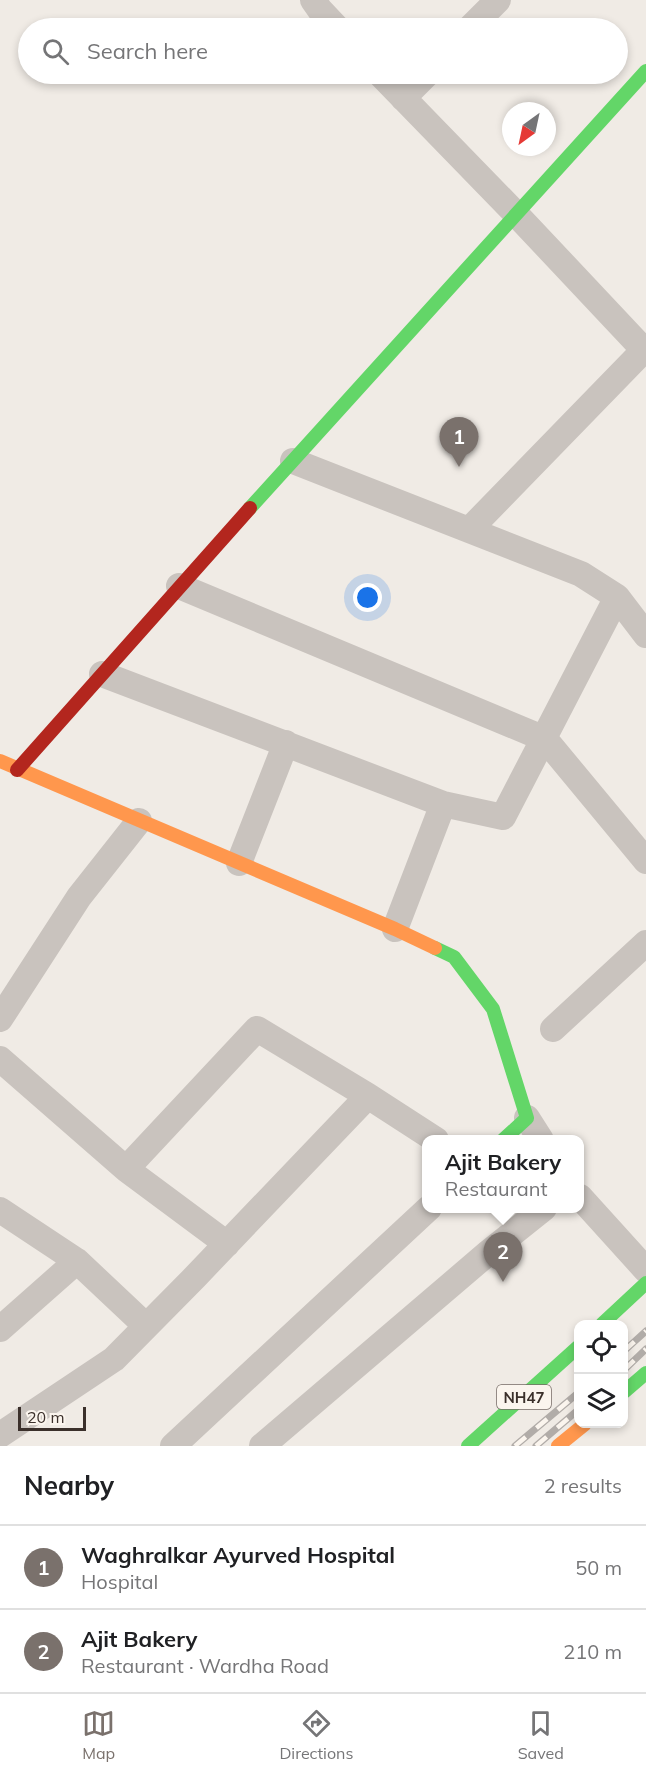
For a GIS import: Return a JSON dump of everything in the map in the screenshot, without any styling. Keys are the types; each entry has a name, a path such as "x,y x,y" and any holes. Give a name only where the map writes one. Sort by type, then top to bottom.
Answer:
{"main road":[{"path":"17,770 179,586 646,71"},
{"path":"0,761 395,928 454,957 493,1008 527,1118 508,1135"},
{"path":"606,1320 646,1283"},
{"name":"NH47","path":"468,1446 574,1351"},
{"path":"628,1389 646,1373"},
{"path":"558,1446 580,1428"}],"street":[{"path":"314,0 328,18"},
{"path":"480,18 498,0"},
{"path":"390,84 644,350 469,530"},
{"path":"403,98 417,84"},
{"path":"292,461 581,574 616,597 646,635"},
{"path":"179,586 545,739 646,861"},
{"path":"102,674 443,804 503,817 616,597"},
{"path":"239,863 286,743"},
{"path":"395,928 443,804"},
{"path":"0,1019 79,897 139,821"},
{"path":"554,1029 646,943"},
{"path":"126,1169 257,1029 428,1135"},
{"path":"0,1059 126,1169 227,1244"},
{"path":"0,1435 114,1359 368,1096"},
{"path":"527,1118 538,1135"},
{"path":"584,1202 646,1270"},
{"path":"0,1210 77,1261 146,1326"},
{"path":"173,1446 425,1213"},
{"path":"262,1446 488,1253 539,1213"},
{"path":"0,1329 77,1261"}],"railway":[{"path":"628,1347 646,1331"},
{"path":"628,1366 646,1349"},
{"path":"515,1446 574,1396"},
{"path":"536,1446 574,1413"}],"traffic: fast":[{"path":"250,508 646,71"},
{"path":"435,948 454,957 493,1009 527,1118 508,1135"},
{"path":"606,1320 646,1283"},
{"path":"468,1446 574,1351"},
{"path":"628,1389 646,1373"}],"traffic: slow":[{"path":"0,761 435,948"},
{"path":"558,1446 580,1428"}],"traffic: jam":[{"path":"17,770 250,508"}],"place":[{"name":"Waghralkar Ayurved Hospital","path":"459,467"},
{"name":"Ajit Bakery","path":"503,1282"}]}
